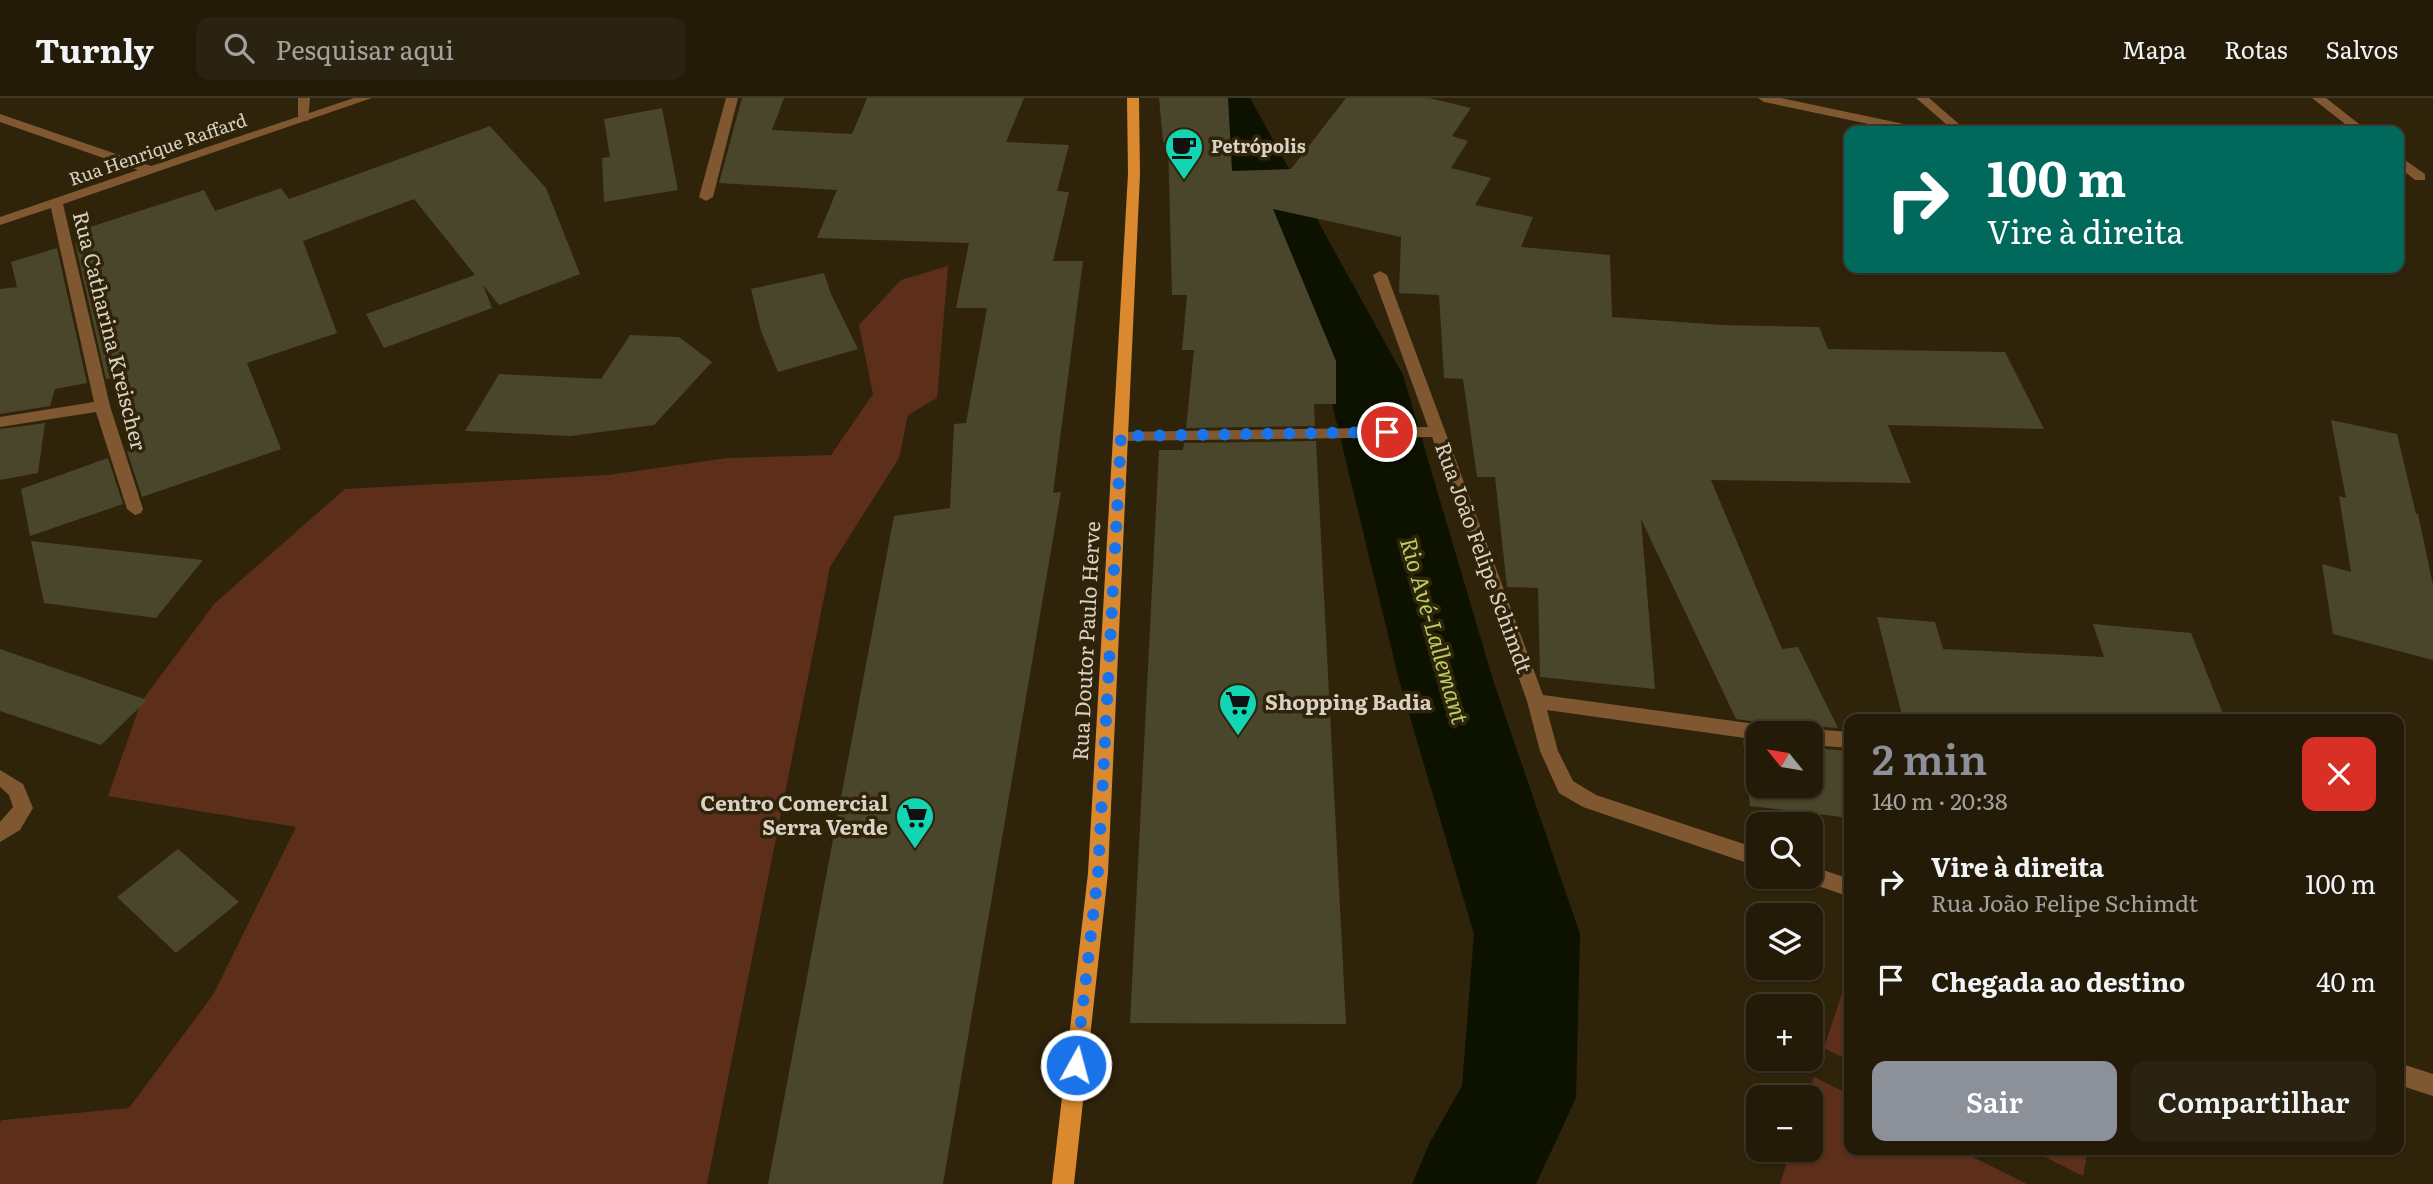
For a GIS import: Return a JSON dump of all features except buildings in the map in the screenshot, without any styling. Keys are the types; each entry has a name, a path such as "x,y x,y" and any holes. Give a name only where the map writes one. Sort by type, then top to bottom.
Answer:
{"main road":[{"name":"Rua Doutor Paulo Herve","path":"1063,1184 1098,873 1134,174 1133,98"}],"street":[{"path":"304,98 304,118"},
{"name":"Rua Henrique Raffard","path":"0,221 361,98"},
{"path":"706,197 732,98"},
{"path":"1764,98 1895,126"},
{"path":"1922,98 1955,126"},
{"path":"2318,98 2355,126"},
{"path":"0,118 153,171"},
{"path":"2404,164 2420,177"},
{"name":"Rua Catharina Kreischer","path":"56,203 102,406 135,509"},
{"path":"1380,275 1437,432"},
{"path":"0,422 102,406"},
{"name":"Rua João Felipe Schimdt","path":"1121,436 1437,432 1536,701 1549,751 1566,787 1590,801 1746,854"},
{"path":"1536,701 1746,731"},
{"path":"1824,738 1844,740"},
{"path":"0,778 11,783 22,797 23,808 13,824 0,833"},
{"path":"1823,879 1844,886"},
{"path":"2404,1076 2433,1085"}],"shaded area":[{"path":"948,266 937,398 908,415 899,458 830,567 707,1184 0,1184 2,1120 129,1108 213,995 296,827 108,796 141,702 215,603 345,489 608,475 727,458 831,455 873,394 859,325 901,280"},
{"path":"1844,987 1844,1058 1824,1048"},
{"path":"1814,1077 1844,1092 1844,1155 1969,1155 2027,1184 1780,1184 1787,1162 1823,1162 1823,1085 1812,1085"},
{"path":"2041,1155 2087,1155 2083,1176"}],"waterway":[{"name":"Rio Avé‐Lallemant","path":"1219,98 1364,375 1446,680 1527,934 1518,1098 1472,1184"}],"place":[{"name":"Petrópolis","path":"1184,181"},
{"name":"Shopping Badia","path":"1238,737"},
{"name":"Centro Comercial Serra Verde","path":"915,850"}],"route":[{"path":"1076,1065 1098,873 1121,436 1387,432"}]}
